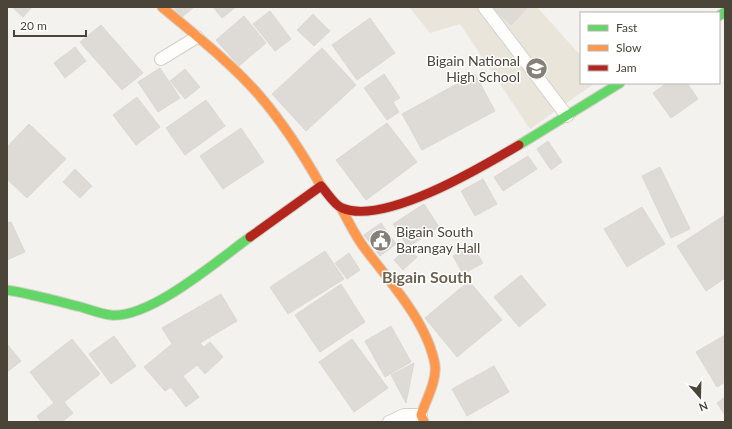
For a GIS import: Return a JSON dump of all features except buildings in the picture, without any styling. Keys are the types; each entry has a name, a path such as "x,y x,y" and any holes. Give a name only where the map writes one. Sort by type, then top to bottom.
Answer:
{"street":[{"path":"162,7 197,37 258,95 289,134 331,200 341,208 365,249 397,288 427,340 435,366 434,380 423,418"},
{"path":"341,208 365,212 392,207 427,193 494,160 618,84"},
{"path":"7,290 27,293 111,315 124,315 144,309 168,296 321,186"}],"lane":[{"path":"484,7 568,116"},
{"path":"161,59 197,37"},
{"path":"389,422 404,415 423,418"}],"shaded area":[{"name":"Bigain National High School","path":"409,7 537,7 580,55 580,84 594,84 530,129 460,24 430,33"}],"traffic: fast":[{"path":"720,15 725,12"},
{"path":"519,145 618,84"},
{"path":"7,290 81,307 104,314 127,314 145,308 164,298 202,273 250,237"}],"traffic: slow":[{"path":"162,7 200,38 259,95 292,139 321,186"},
{"path":"341,208 362,245 407,304 425,334 431,350 435,371 433,384 421,415 424,422"}],"traffic: jam":[{"path":"250,237 321,186 333,201 342,208 360,211 382,209 407,202 432,192 482,167 519,145"}],"place":[{"name":"Bigain National High School","path":"536,69"},
{"name":"Bigain South Barangay Hall","path":"380,240"}],"district":[{"name":"Bigain South","path":"427,277"}]}
